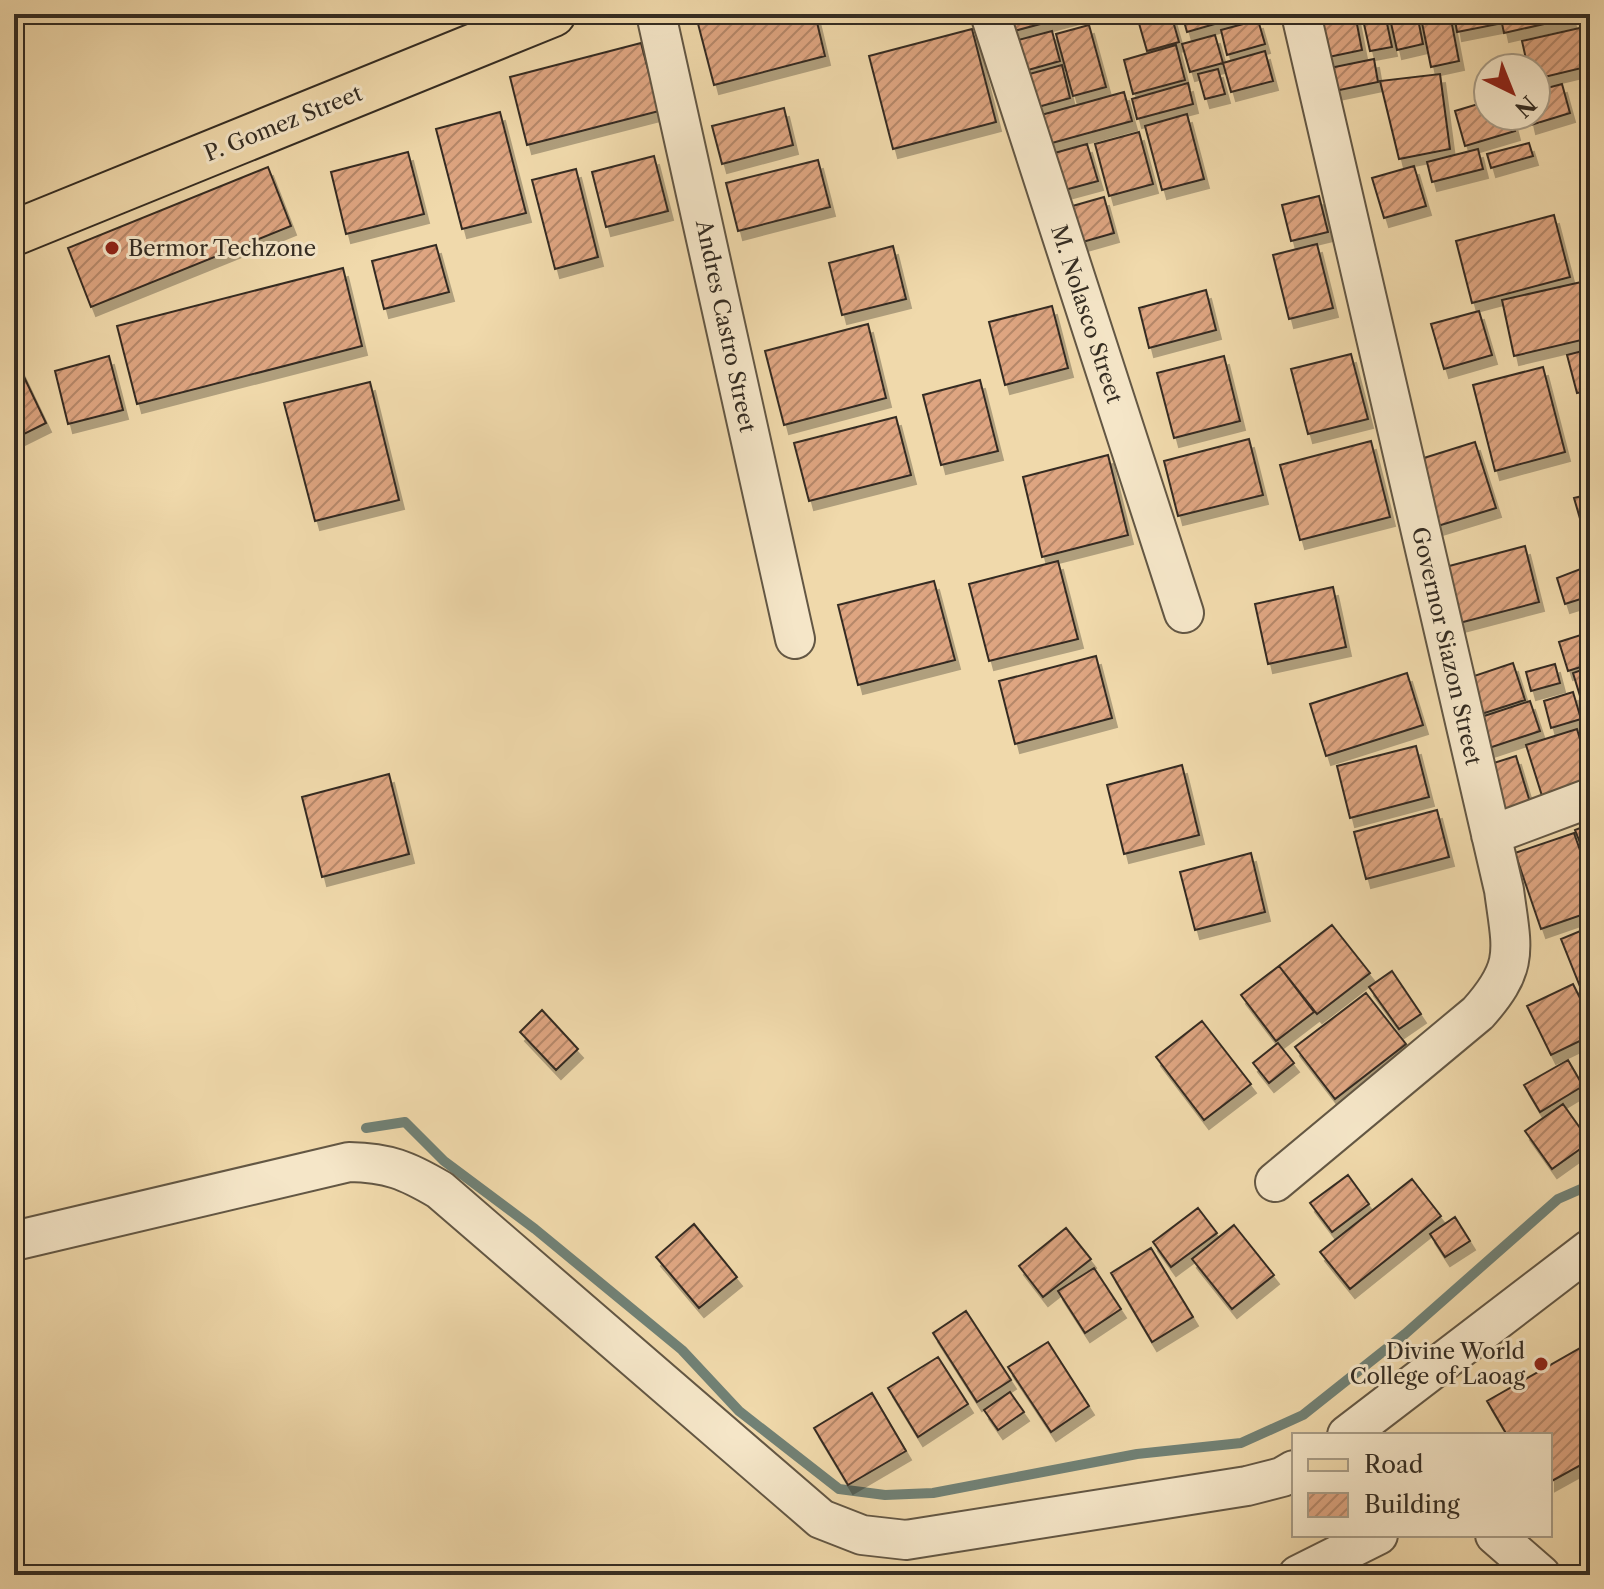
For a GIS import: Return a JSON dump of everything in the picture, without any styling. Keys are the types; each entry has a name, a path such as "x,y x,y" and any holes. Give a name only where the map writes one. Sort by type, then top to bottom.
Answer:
{"main road":[{"name":"P. Gomez Street","path":"14,233 553,14"}],"street":[{"name":"Andres Castro Street","path":"656,14 795,639"},
{"name":"M. Nolasco Street","path":"990,14 1184,613"},
{"name":"Governor Siazon Street","path":"1275,1182 1478,1013 1508,971 1511,946 1504,890 1301,14"},
{"path":"1491,835 1590,798"},
{"path":"14,1241 349,1162 381,1163 411,1173 440,1190 821,1519 862,1535 906,1540 1247,1486 1282,1477 1292,1471"},
{"path":"1350,1433 1590,1249"},
{"path":"1298,1575 1374,1537"},
{"path":"1497,1537 1541,1575"}],"building":[{"path":"815,14 825,56 714,85 696,16"},
{"path":"998,14 1078,14 1003,34"},
{"path":"1171,14 1179,42 1147,51 1138,20"},
{"path":"1182,14 1238,14 1239,17 1187,32"},
{"path":"1355,14 1362,50 1319,59 1311,20"},
{"path":"1385,14 1392,47 1370,51 1362,15"},
{"path":"1389,14 1417,14 1423,44 1397,50"},
{"path":"1450,14 1459,61 1431,67 1421,18"},
{"path":"1454,14 1497,14 1498,24 1457,32"},
{"path":"1500,14 1570,14 1571,18 1504,33"},
{"path":"1258,20 1265,44 1227,55 1221,30"},
{"path":"1089,25 1106,87 1073,96 1056,34"},
{"path":"1584,27 1590,66 1552,75 1552,52 1524,52 1522,41"},
{"path":"972,29 996,122 893,149 869,56"},
{"path":"1052,31 1060,61 1014,74 1007,43"},
{"path":"1215,35 1223,63 1190,72 1182,44"},
{"path":"641,43 659,111 527,145 510,77"},
{"path":"1176,45 1185,80 1133,94 1124,60"},
{"path":"1265,51 1273,81 1231,92 1223,63"},
{"path":"1374,59 1378,82 1325,93 1320,70"},
{"path":"1062,65 1070,98 1024,111 1015,78"},
{"path":"1218,69 1225,94 1205,99 1198,74"},
{"path":"1440,74 1450,149 1399,159 1380,81"},
{"path":"1188,83 1193,104 1137,119 1132,99"},
{"path":"1562,84 1570,113 1552,119 1552,87"},
{"path":"1124,92 1132,121 1041,146 1034,117"},
{"path":"1472,106 1472,132 1512,132 1465,146 1455,111"},
{"path":"784,108 793,145 722,164 712,126"},
{"path":"500,112 526,213 462,229 436,129"},
{"path":"1187,114 1204,179 1162,190 1145,126"},
{"path":"1139,132 1153,184 1109,196 1095,144"},
{"path":"1529,143 1533,156 1491,168 1487,154"},
{"path":"1087,144 1098,181 1050,194 1040,157"},
{"path":"1478,149 1483,169 1432,182 1427,162"},
{"path":"408,152 424,214 346,234 331,172"},
{"path":"654,156 668,211 606,227 592,172"},
{"path":"818,160 830,207 738,231 726,183"},
{"path":"1414,166 1426,206 1384,218 1372,178"},
{"path":"268,167 291,226 91,307 68,248"},
{"path":"576,169 598,257 555,269 532,180"},
{"path":"1319,196 1328,232 1291,241 1282,205"},
{"path":"1104,197 1114,233 1072,245 1062,209"},
{"path":"1554,215 1570,277 1472,303 1456,241"},
{"path":"1317,244 1333,308 1289,319 1273,255"},
{"path":"436,245 449,292 384,309 372,261"},
{"path":"893,246 906,299 842,315 829,263"},
{"path":"343,268 362,346 137,404 117,326"},
{"path":"1590,280 1590,338 1514,356 1502,300"},
{"path":"1206,290 1216,330 1149,348 1139,308"},
{"path":"1052,306 1068,368 1005,385 989,322"},
{"path":"1479,311 1492,355 1444,369 1431,324"},
{"path":"868,324 886,398 784,425 765,351"},
{"path":"1590,349 1590,390 1577,393 1567,355"},
{"path":"1351,354 1368,419 1308,434 1291,369"},
{"path":"14,356 46,423 14,439"},
{"path":"109,356 123,410 68,424 55,371"},
{"path":"1224,356 1240,421 1174,438 1157,373"},
{"path":"1543,367 1565,452 1495,471 1473,385"},
{"path":"980,380 998,451 941,465 923,395"},
{"path":"370,382 399,500 315,521 284,403"},
{"path":"896,417 911,475 809,501 794,443"},
{"path":"1249,439 1263,495 1178,516 1164,461"},
{"path":"1371,441 1390,517 1300,540 1280,465"},
{"path":"1475,442 1496,508 1428,529 1408,463"},
{"path":"1108,455 1128,535 1042,557 1023,477"},
{"path":"1590,494 1590,520 1581,522 1574,498"},
{"path":"1525,546 1539,602 1448,626 1434,570"},
{"path":"1058,561 1078,639 989,661 969,584"},
{"path":"1583,568 1590,596 1565,604 1557,578"},
{"path":"934,581 955,660 858,685 838,605"},
{"path":"1333,587 1346,647 1268,664 1255,604"},
{"path":"1590,632 1590,664 1568,671 1559,642"},
{"path":"1096,656 1112,718 1015,744 999,681"},
{"path":"1513,663 1525,700 1472,717 1459,681"},
{"path":"1555,664 1560,683 1531,691 1526,672"},
{"path":"1590,667 1590,707 1584,709 1573,673"},
{"path":"1407,673 1423,725 1326,756 1310,704"},
{"path":"1573,692 1581,719 1551,728 1544,701"},
{"path":"1530,701 1540,731 1483,750 1472,720"},
{"path":"1577,729 1590,773 1590,784 1543,799 1526,745"},
{"path":"1416,746 1429,797 1350,818 1337,766"},
{"path":"1516,756 1533,812 1498,823 1481,767"},
{"path":"1182,765 1199,835 1124,854 1107,785"},
{"path":"389,774 409,854 322,877 302,797"},
{"path":"1437,810 1449,857 1366,879 1354,832"},
{"path":"1590,824 1590,868 1575,830"},
{"path":"1574,833 1590,879 1590,912 1541,929 1515,853"},
{"path":"1251,853 1265,912 1195,930 1180,872"},
{"path":"1332,925 1370,973 1317,1014 1279,966"},
{"path":"1590,927 1590,986 1581,989 1561,939"},
{"path":"1279,966 1314,1012 1276,1041 1241,995"},
{"path":"1392,971 1421,1014 1399,1029 1369,987"},
{"path":"1573,984 1590,1018 1590,1036 1551,1055 1527,1006"},
{"path":"1366,993 1406,1044 1335,1099 1295,1047"},
{"path":"542,1010 578,1049 556,1070 520,1032"},
{"path":"1202,1021 1251,1084 1204,1120 1156,1057"},
{"path":"1278,1043 1294,1063 1269,1083 1253,1063"},
{"path":"1568,1060 1583,1086 1540,1112 1524,1085"},
{"path":"1563,1104 1590,1142 1552,1169 1525,1131"},
{"path":"1348,1175 1369,1204 1332,1232 1310,1203"},
{"path":"1412,1179 1441,1216 1350,1289 1320,1252"},
{"path":"1198,1208 1217,1233 1171,1267 1153,1242"},
{"path":"1455,1217 1470,1241 1445,1257 1430,1234"},
{"path":"694,1224 737,1277 699,1308 656,1257"},
{"path":"1234,1225 1274,1275 1232,1309 1192,1259"},
{"path":"1066,1228 1091,1259 1043,1297 1019,1266"},
{"path":"1151,1248 1193,1317 1152,1342 1111,1273"},
{"path":"1094,1268 1121,1309 1085,1333 1058,1291"},
{"path":"966,1311 1011,1380 977,1402 933,1333"},
{"path":"1048,1342 1089,1406 1051,1432 1008,1367"},
{"path":"1589,1343 1590,1460 1552,1481 1552,1433 1506,1433 1487,1401"},
{"path":"938,1357 968,1404 918,1437 888,1388"},
{"path":"1010,1392 1024,1412 998,1430 984,1410"},
{"path":"872,1393 906,1451 848,1485 814,1428"}],"waterway":[{"path":"366,1128 405,1122 444,1161 535,1229 682,1350 739,1411 839,1489 885,1495 933,1493 1137,1454 1241,1443 1303,1415 1405,1334 1558,1199 1590,1185"}],"place":[{"name":"Bermor Techzone","path":"112,248"},
{"name":"Divine World College of Laoag","path":"1541,1364"}]}
